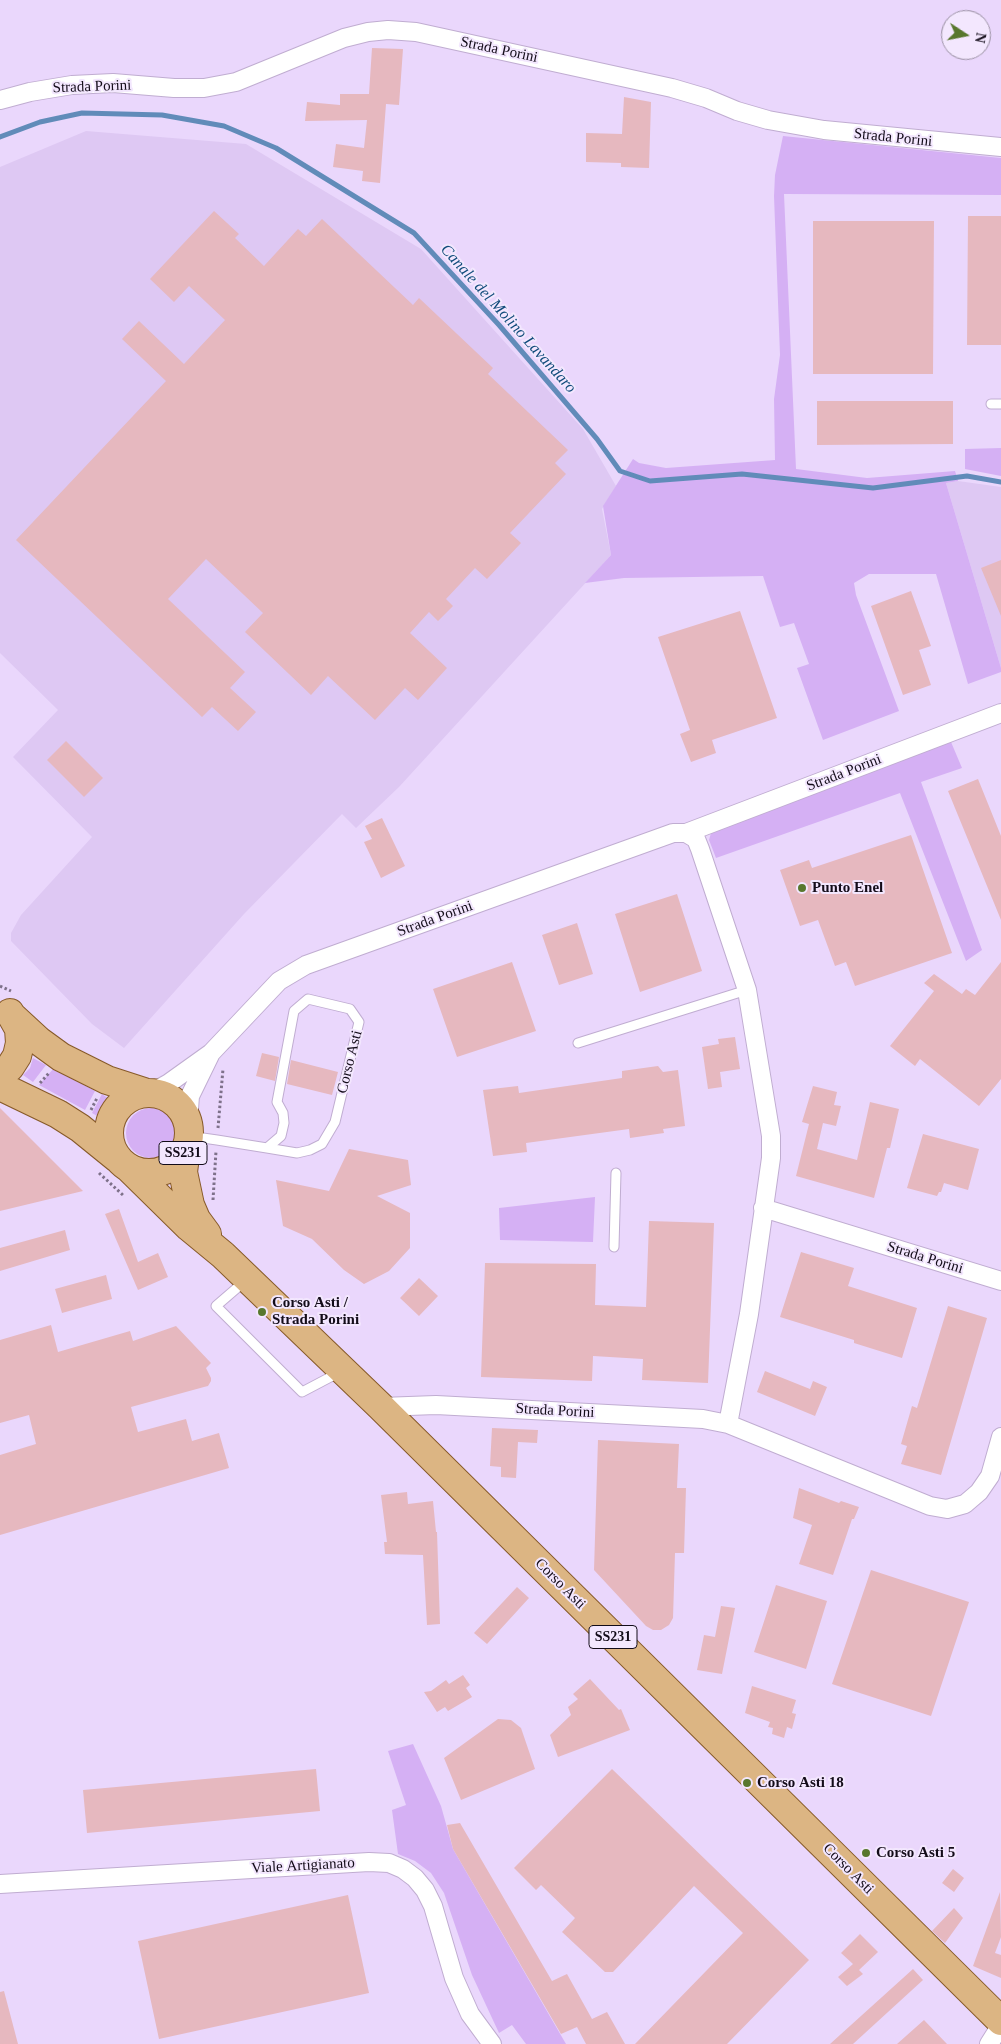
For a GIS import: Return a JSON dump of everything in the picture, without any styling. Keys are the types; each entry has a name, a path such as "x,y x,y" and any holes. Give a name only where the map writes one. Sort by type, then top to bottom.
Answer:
{"main road":[{"name":"SS231","path":"6,1011 39,1041 61,1057 107,1080 165,1095 175,1101 183,1110 188,1136 179,1160 168,1169 154,1173 141,1172 123,1162 111,1147 108,1135 114,1112 122,1102 132,1096 148,1092"},
{"name":"SS231","path":"0,1075 10,1067 17,1056 20,1043 19,1029 6,1011"},
{"name":"Corso Asti","path":"0,1086 58,1114 80,1128 123,1162 189,1227 223,1255 381,1407 1001,2021"},
{"name":"Corso Asti","path":"188,1136 183,1172 190,1205 196,1219 223,1255"}],"street":[{"name":"Strada Porini","path":"0,100 30,92 72,85 113,83 174,88 204,88 236,82 344,38 368,32 388,30 416,32 672,88 706,98 745,113 824,130 1001,147"},
{"name":"Strada Porini","path":"148,1092 169,1083 211,1052 279,981 306,965 673,833 686,833 1001,713"},
{"path":"686,833 696,839 698,844 747,990 771,1136 771,1158 750,1314 728,1424"},
{"name":"Strada Porini","path":"188,1136 190,1096 211,1052"},
{"name":"Strada Porini","path":"763,1208 1001,1281"},
{"name":"Strada Porini","path":"381,1407 436,1405 703,1419 728,1424 930,1506 947,1508 965,1504 980,1492 990,1476 1001,1437"},
{"name":"Viale Artigianato","path":"1,1882 369,1862 389,1863 404,1869 425,1890 433,1906 454,1978 470,2014 492,2044"},
{"path":"989,2044 1001,2025"}],"lane":[{"path":"991,404 1001,404"},
{"path":"578,1043 747,990"},
{"name":"Corso Asti","path":"188,1136 297,1153 310,1150 322,1144 335,1122 359,1022 350,1010 308,999 294,1012 277,1102 283,1113 284,1123 281,1136 267,1148"},
{"path":"614,1247 616,1173"},
{"path":"247,1279 216,1306 302,1392 342,1371"}],"path":[{"path":"28,1099 61,1057"},
{"path":"80,1128 107,1080"}],"shaded area":[{"path":"86,131 246,144 421,249 583,429 616,486 602,509 611,555 399,787 356,828 342,814 244,914 124,1048 92,1024 11,941 11,933 21,915 92,837 13,757 58,710 0,653 0,167"},
{"path":"783,136 1001,158 1001,195 784,194 796,469 867,478 955,471 958,481 946,483 1001,668 1001,672 968,684 936,574 869,574 854,583 856,595 899,711 823,740 797,668 809,664 794,623 780,627 763,576 624,578 585,583 611,555 603,506 633,459 639,463 666,468 775,460 774,399 780,355 774,196 775,175"},
{"path":"1001,448 1001,476 965,469 965,449"},
{"path":"958,481 1001,487 1001,668 946,483"},
{"path":"951,742 962,768 921,782 982,950 966,961 900,793 716,858 709,840 715,828"},
{"path":"33,1058 46,1065 33,1082 23,1075 30,1068"},
{"path":"54,1068 95,1091 85,1110 39,1085"},
{"path":"102,1094 109,1099 99,1117 92,1113"},
{"path":"146,1108 156,1108 169,1115 176,1128 176,1138 169,1151 156,1158 146,1158 137,1154 130,1147 126,1138 126,1128 130,1119 137,1112"},
{"path":"595,1197 593,1242 500,1240 499,1208"},
{"path":"413,1744 441,1806 453,1849 566,2044 526,2044 512,2025 499,2033 472,1975 444,1893 431,1873 415,1861 398,1854 392,1810 406,1805 388,1751"}],"building":[{"path":"372,48 403,49 399,105 386,104 380,183 362,181 363,171 333,167 336,144 364,148 367,120 305,121 307,102 340,105 340,94 369,94"},
{"path":"624,97 651,102 649,168 621,167 621,163 586,162 586,133 622,134"},
{"path":"214,211 239,234 235,238 264,266 298,229 306,236 322,219 413,305 419,298 493,368 488,374 568,450 555,463 566,474 510,533 521,543 487,579 475,568 446,599 453,606 438,621 429,612 410,633 447,668 418,700 405,688 375,720 328,676 311,695 245,632 263,613 206,559 168,599 245,672 230,688 256,712 238,731 212,707 202,717 16,540 166,381 122,339 139,321 184,364 225,320 189,286 174,302 150,279"},
{"path":"968,216 1001,216 1001,345 967,345"},
{"path":"813,221 934,221 933,374 813,374"},
{"path":"817,401 953,401 953,444 817,445"},
{"path":"1001,560 1001,616 981,568"},
{"path":"911,591 931,646 919,650 931,685 903,695 871,606"},
{"path":"740,611 777,718 712,740 716,753 691,762 680,734 690,730 658,637"},
{"path":"66,741 103,778 84,797 47,760"},
{"path":"978,779 1001,836 1001,920 948,791"},
{"path":"382,818 405,866 381,878 364,842 372,839 365,826"},
{"path":"911,835 952,953 855,986 846,962 835,966 818,920 800,926 780,870 809,860 812,868"},
{"path":"677,894 702,971 640,992 615,914"},
{"path":"577,923 593,974 559,985 542,935"},
{"path":"512,962 536,1031 457,1057 433,989"},
{"path":"1001,962 1001,1079 979,1106 920,1059 915,1066 890,1046 934,991 924,983 934,974 962,994 966,989 975,995"},
{"path":"735,1037 740,1069 720,1072 722,1087 708,1089 702,1047 719,1044 718,1039"},
{"path":"262,1053 279,1057 275,1081 256,1076"},
{"path":"291,1060 338,1072 332,1095 287,1084"},
{"path":"658,1066 663,1072 678,1070 685,1126 663,1129 664,1133 630,1138 629,1129 526,1143 527,1152 493,1156 483,1090 518,1086 519,1093 622,1078 622,1071"},
{"path":"813,1086 837,1092 834,1105 841,1106 836,1126 823,1123 817,1149 857,1160 870,1102 899,1109 890,1148 887,1148 874,1198 796,1176 809,1124 802,1122"},
{"path":"0,1108 83,1191 0,1211"},
{"path":"923,1134 979,1149 968,1190 944,1183 941,1192 937,1196 907,1188"},
{"path":"349,1149 408,1160 411,1185 377,1196 410,1213 410,1248 389,1271 364,1284 344,1270 312,1239 283,1226 276,1180 329,1191"},
{"path":"119,1209 138,1262 158,1253 168,1277 138,1290 105,1214"},
{"path":"649,1221 714,1223 708,1383 642,1380 643,1359 593,1356 592,1381 481,1377 485,1263 596,1264 595,1305 646,1307"},
{"path":"65,1230 70,1250 0,1271 0,1248"},
{"path":"801,1252 854,1268 848,1286 917,1308 902,1358 854,1343 854,1340 780,1317"},
{"path":"106,1275 112,1299 62,1313 55,1289"},
{"path":"419,1278 438,1296 419,1316 400,1298"},
{"path":"948,1306 987,1318 941,1475 901,1464 907,1446 901,1444 912,1406 917,1408"},
{"path":"51,1325 58,1352 130,1331 133,1341 176,1326 211,1363 206,1368 211,1381 208,1386 131,1407 138,1432 186,1419 192,1441 219,1433 229,1468 0,1535 0,1455 36,1444 29,1415 0,1423 0,1340"},
{"path":"765,1371 810,1389 813,1381 827,1387 815,1416 757,1392"},
{"path":"492,1428 538,1430 537,1443 518,1442 516,1478 501,1477 501,1467 490,1466"},
{"path":"598,1440 679,1444 677,1488 686,1488 684,1553 675,1553 673,1618 669,1625 661,1630 653,1630 646,1626 594,1570"},
{"path":"799,1488 839,1503 841,1501 859,1507 854,1519 852,1519 833,1575 799,1564 812,1525 793,1518"},
{"path":"407,1492 408,1504 433,1501 437,1532 440,1624 427,1625 423,1555 385,1554 384,1542 387,1542 381,1495"},
{"path":"871,1570 969,1602 931,1716 832,1684"},
{"path":"776,1585 827,1601 806,1669 754,1652"},
{"path":"517,1587 529,1598 487,1644 474,1633"},
{"path":"721,1606 735,1608 722,1674 697,1670 704,1635 715,1637"},
{"path":"463,1675 470,1685 466,1688 472,1697 448,1711 445,1707 437,1712 424,1692 431,1691 446,1680 449,1684"},
{"path":"590,1679 619,1710 621,1709 630,1730 558,1757 550,1735 571,1715 568,1707 578,1699 573,1694"},
{"path":"752,1686 796,1700 792,1713 796,1714 792,1729 787,1727 784,1738 772,1734 773,1728 768,1727 770,1722 745,1713"},
{"path":"498,1719 511,1720 521,1728 535,1769 461,1800 444,1758"},
{"path":"316,1769 320,1811 87,1833 83,1790"},
{"path":"612,1769 809,1960 727,2044 635,2044 743,1933 694,1886 613,1972 605,1972 562,1932 575,1918 541,1885 536,1890 514,1868"},
{"path":"460,1823 552,1981 567,1974 592,2019 607,2012 625,2044 586,2044 577,2027 561,2034 453,1849 447,1825"},
{"path":"953,1869 964,1878 954,1892 942,1883"},
{"path":"1000,1892 1001,1937 995,1953 1001,1955 1001,1978 973,1966"},
{"path":"348,1895 369,1993 159,2039 138,1941"},
{"path":"954,1908 963,1918 945,1943 932,1931"},
{"path":"860,1934 878,1952 859,1970 863,1974 847,1986 838,1977 853,1964 841,1953"},
{"path":"913,1969 923,1980 853,2044 830,2044"},
{"path":"4,1991 18,2044 0,2044 0,1992"},
{"path":"924,2020 947,2044 897,2044"}],"waterway":[{"name":"Canale del Molino Lavandaro","path":"0,137 40,122 82,113 162,115 224,126 276,148 414,233 499,325 597,439 620,471 650,481 742,474 873,488 967,476 1001,482"}],"place":[{"name":"Punto Enel","path":"802,888"},
{"name":"Corso Asti / Strada Porini","path":"262,1312"},
{"name":"Corso Asti 18","path":"747,1783"},
{"name":"Corso Asti 5","path":"866,1853"}]}
